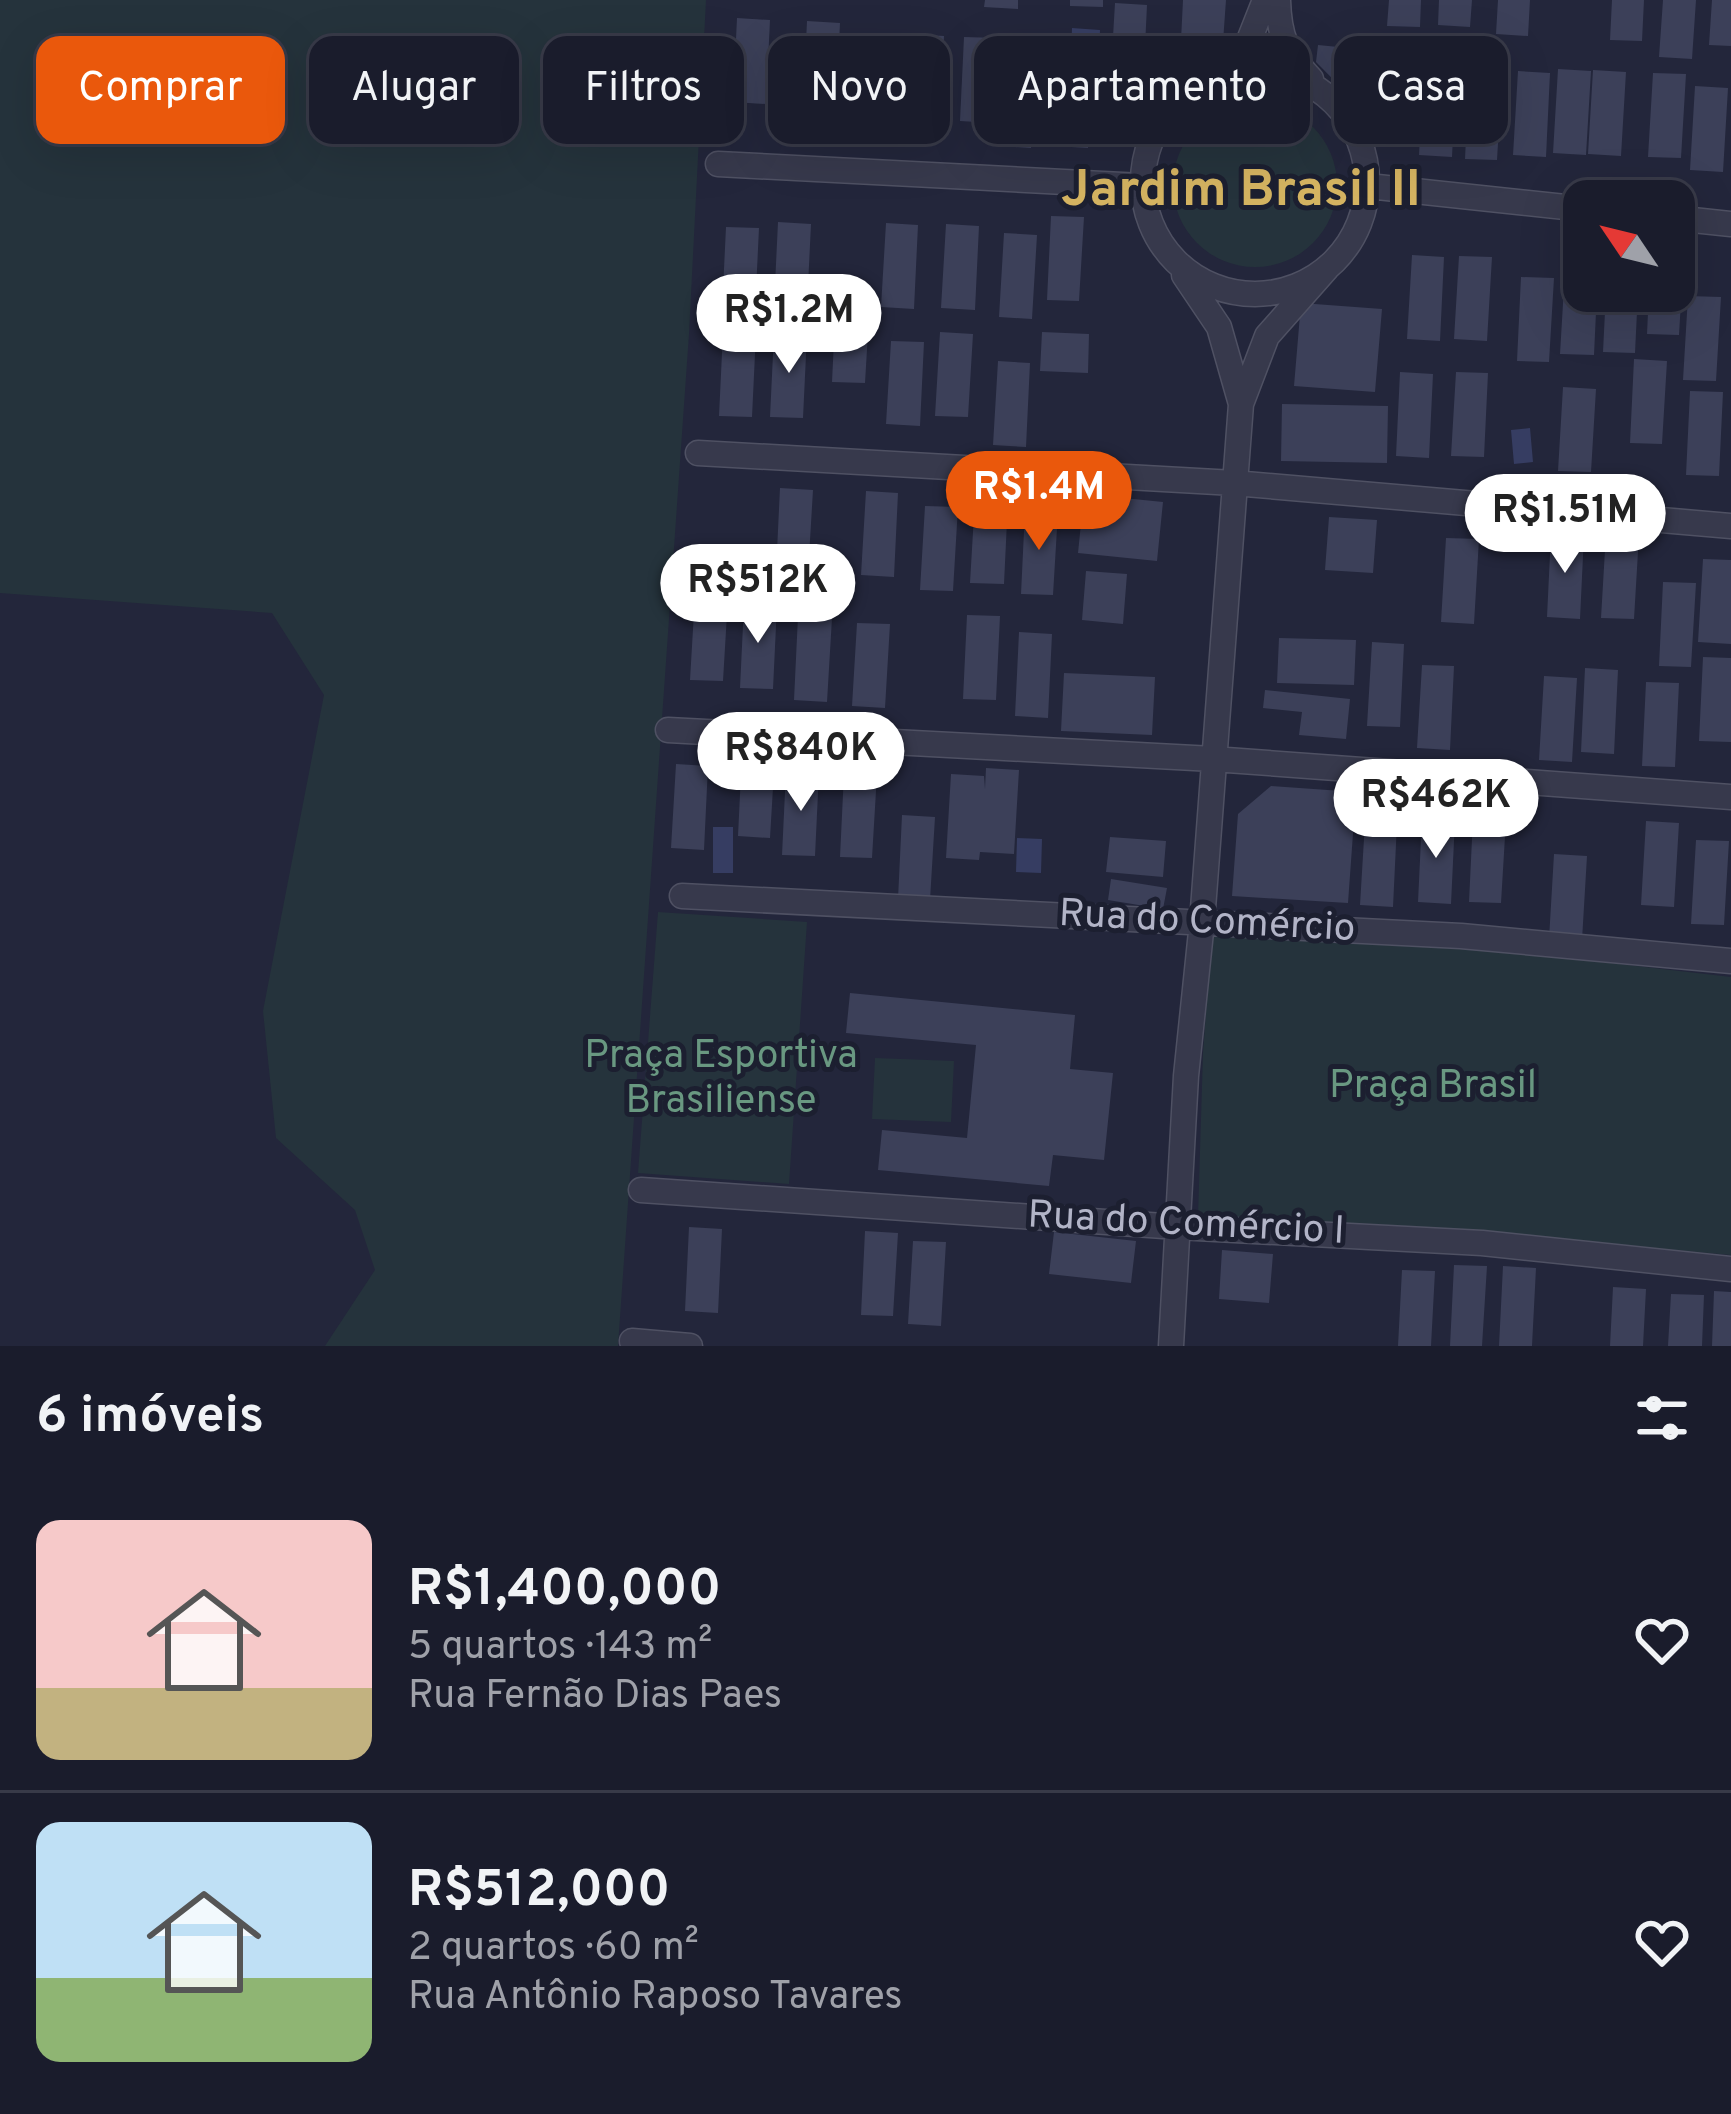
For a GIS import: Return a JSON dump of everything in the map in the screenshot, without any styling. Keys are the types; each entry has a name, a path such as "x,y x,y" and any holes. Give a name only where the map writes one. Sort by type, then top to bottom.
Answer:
{"street":[{"path":"1251,36 1265,0"},
{"path":"1171,1346 1186,1076 1241,404 1259,351 1274,325 1356,232 1368,185 1360,141 1342,110 1288,55 1277,0"},
{"path":"1310,84 1321,90"},
{"path":"1150,144 1142,186 1147,215 1219,327 1241,404"},
{"path":"718,164 1142,186"},
{"path":"1368,185 1563,206"},
{"path":"1695,220 1731,224"},
{"path":"1172,259 1208,285 1244,295 1291,289 1328,268"},
{"path":"698,453 1234,483 1731,526"},
{"path":"668,730 1214,759 1731,797"},
{"name":"Rua do Comércio","path":"682,896 1502,939 1731,961"},
{"name":"Rua do Comércio I","path":"641,1190 1482,1243 1731,1269"},
{"path":"632,1341 691,1346"}],"green space":[{"path":"0,0 706,0 704,36 543,36 543,144 699,144 618,1346 325,1346 375,1270 355,1210 276,1138 263,1011 324,695 272,613 0,593"},
{"path":"1310,124 1323,139 1335,169 1335,201 1323,231 1301,253 1271,265 1239,265 1209,253 1187,231 1175,201 1175,169 1184,144 1310,144"},
{"name":"Praça Esportiva Brasiliense","path":"658,912 807,922 789,1184 638,1173"},
{"name":"Praça Brasil","path":"1212,931 1463,946 1731,977 1731,1255 1374,1224 1198,1217"},
{"path":"875,1058 954,1061 951,1122 872,1119"}],"water":[{"path":"1072,28 1100,30 1100,36 1072,36"},
{"path":"1530,428 1533,462 1514,464 1511,430"},
{"path":"713,827 733,827 733,873 713,873"},
{"path":"1017,838 1042,839 1041,873 1016,872"}],"building":[{"path":"985,0 1018,0 1018,9 984,7"},
{"path":"1070,0 1103,0 1103,7 1070,6"},
{"path":"1183,0 1226,0 1223,36 1181,36"},
{"path":"1389,0 1421,0 1420,27 1387,26"},
{"path":"1439,0 1472,0 1470,27 1438,25"},
{"path":"1498,0 1530,0 1528,36 1496,34"},
{"path":"1612,0 1644,0 1642,41 1610,40"},
{"path":"1663,0 1696,0 1692,59 1659,57"},
{"path":"1712,0 1731,0 1731,46 1709,45"},
{"path":"1115,3 1147,5 1146,36 1113,36"},
{"path":"737,18 770,20 766,104 744,103 744,36 736,36"},
{"path":"807,21 840,23 839,36 806,36"},
{"path":"964,37 974,37 974,122 960,121"},
{"path":"1318,45 1334,47 1334,80 1316,62"},
{"path":"1558,69 1591,71 1586,155 1553,153"},
{"path":"1593,70 1626,72 1621,156 1588,154"},
{"path":"1518,71 1550,73 1546,157 1513,155"},
{"path":"1653,73 1686,74 1681,158 1648,157"},
{"path":"1695,86 1728,88 1723,172 1690,170"},
{"path":"999,144 1031,144 1031,148"},
{"path":"1055,144 1088,144 1088,148"},
{"path":"1420,144 1453,144 1452,157 1419,155"},
{"path":"1466,144 1498,144 1497,160 1465,159"},
{"path":"1051,216 1084,217 1079,301 1047,300"},
{"path":"778,222 811,224 807,307 774,306"},
{"path":"886,223 918,225 914,309 881,307"},
{"path":"946,224 979,226 975,310 941,308"},
{"path":"726,227 759,228 755,312 722,311"},
{"path":"1004,233 1037,235 1032,319 999,317"},
{"path":"1412,255 1444,257 1440,341 1407,339"},
{"path":"1459,256 1492,257 1487,341 1454,339"},
{"path":"1521,277 1554,278 1549,362 1517,361"},
{"path":"1695,296 1721,297 1716,381 1683,380 1687,312 1695,312"},
{"path":"836,298 870,299 865,383 832,382"},
{"path":"1301,303 1382,309 1375,392 1294,386"},
{"path":"1563,304 1563,312 1596,312 1594,355 1560,354"},
{"path":"1605,312 1637,312 1635,353 1603,352"},
{"path":"1648,312 1680,312 1679,335 1647,334"},
{"path":"723,332 756,333 752,417 719,416"},
{"path":"940,332 973,334 968,417 935,416"},
{"path":"1042,332 1089,334 1088,373 1040,371"},
{"path":"774,333 807,334 803,418 770,417"},
{"path":"891,341 924,342 920,426 886,424"},
{"path":"1634,359 1667,361 1662,444 1630,443"},
{"path":"998,361 1030,363 1026,447 993,445"},
{"path":"1400,372 1433,374 1429,458 1396,456"},
{"path":"1456,372 1488,373 1484,457 1451,456"},
{"path":"1563,387 1596,389 1591,472 1558,471"},
{"path":"1690,391 1723,392 1719,476 1686,475"},
{"path":"1282,404 1388,406 1387,463 1281,461"},
{"path":"780,488 813,490 808,574 776,572"},
{"path":"866,491 898,493 894,577 861,575"},
{"path":"1084,494 1163,502 1157,561 1078,553"},
{"path":"975,498 1008,500 1004,584 970,583"},
{"path":"925,506 958,507 953,591 920,590"},
{"path":"1025,510 1058,512 1053,595 1021,594"},
{"path":"1329,517 1377,520 1373,573 1325,570"},
{"path":"1551,533 1584,535 1580,619 1547,617"},
{"path":"1606,533 1639,535 1634,619 1601,618"},
{"path":"1446,538 1479,539 1474,624 1441,622"},
{"path":"1703,559 1731,560 1731,644 1698,642"},
{"path":"1086,571 1127,574 1123,624 1082,620"},
{"path":"1663,582 1696,583 1691,667 1659,666"},
{"path":"695,595 728,597 723,681 690,680"},
{"path":"744,604 777,605 773,689 740,688"},
{"path":"967,615 1000,616 996,700 963,699"},
{"path":"798,616 832,618 827,702 794,700"},
{"path":"857,623 890,624 885,708 852,706"},
{"path":"1019,632 1052,634 1048,718 1015,716"},
{"path":"1279,638 1356,640 1354,685 1277,683"},
{"path":"1372,642 1404,644 1400,727 1367,726"},
{"path":"1703,657 1731,658 1731,742 1699,741"},
{"path":"1422,665 1454,666 1450,750 1417,748"},
{"path":"1585,668 1618,670 1614,754 1581,752"},
{"path":"1064,673 1155,677 1152,735 1061,731"},
{"path":"1544,676 1577,678 1572,762 1539,760"},
{"path":"1646,682 1679,683 1675,767 1642,766"},
{"path":"1265,690 1350,699 1346,739 1299,735 1302,712 1263,708"},
{"path":"742,753 775,754 770,838 738,836"},
{"path":"676,764 708,766 704,850 671,848"},
{"path":"986,768 1019,770 1014,854 980,852 979,860 946,858 951,774 984,776 985,789"},
{"path":"786,771 819,772 815,856 782,855"},
{"path":"844,773 877,774 872,858 840,857"},
{"path":"1271,786 1356,792 1348,903 1232,896 1238,814"},
{"path":"902,815 935,817 930,900 898,899"},
{"path":"1422,818 1455,820 1451,904 1418,902"},
{"path":"1473,818 1506,820 1501,903 1469,902"},
{"path":"1646,821 1679,823 1674,907 1641,905"},
{"path":"1365,822 1397,823 1393,907 1360,905"},
{"path":"1110,837 1166,841 1163,877 1106,872"},
{"path":"1696,840 1729,841 1724,925 1691,924"},
{"path":"1554,854 1587,856 1582,940 1549,939"},
{"path":"1111,879 1167,888 1163,909 1108,900"},
{"path":"850,993 1075,1015 1070,1069 1113,1073 1104,1160 1053,1155 1049,1186 878,1170 882,1130 967,1138 976,1045 846,1033"},
{"path":"689,1227 722,1229 718,1313 685,1311"},
{"path":"865,1231 898,1233 893,1316 861,1315"},
{"path":"1054,1232 1136,1241 1131,1283 1049,1274"},
{"path":"913,1241 946,1242 941,1326 908,1324"},
{"path":"1222,1250 1273,1254 1269,1303 1219,1299"},
{"path":"1454,1265 1487,1266 1482,1346 1450,1346"},
{"path":"1503,1266 1536,1268 1532,1346 1499,1346"},
{"path":"1402,1270 1435,1271 1431,1346 1398,1346"},
{"path":"1613,1287 1646,1289 1643,1346 1610,1346"},
{"path":"1714,1291 1731,1292 1731,1346 1712,1346"},
{"path":"1671,1294 1704,1295 1702,1346 1668,1346"}],"district":[{"name":"Jardim Brasil II","path":"1241,192"}]}
